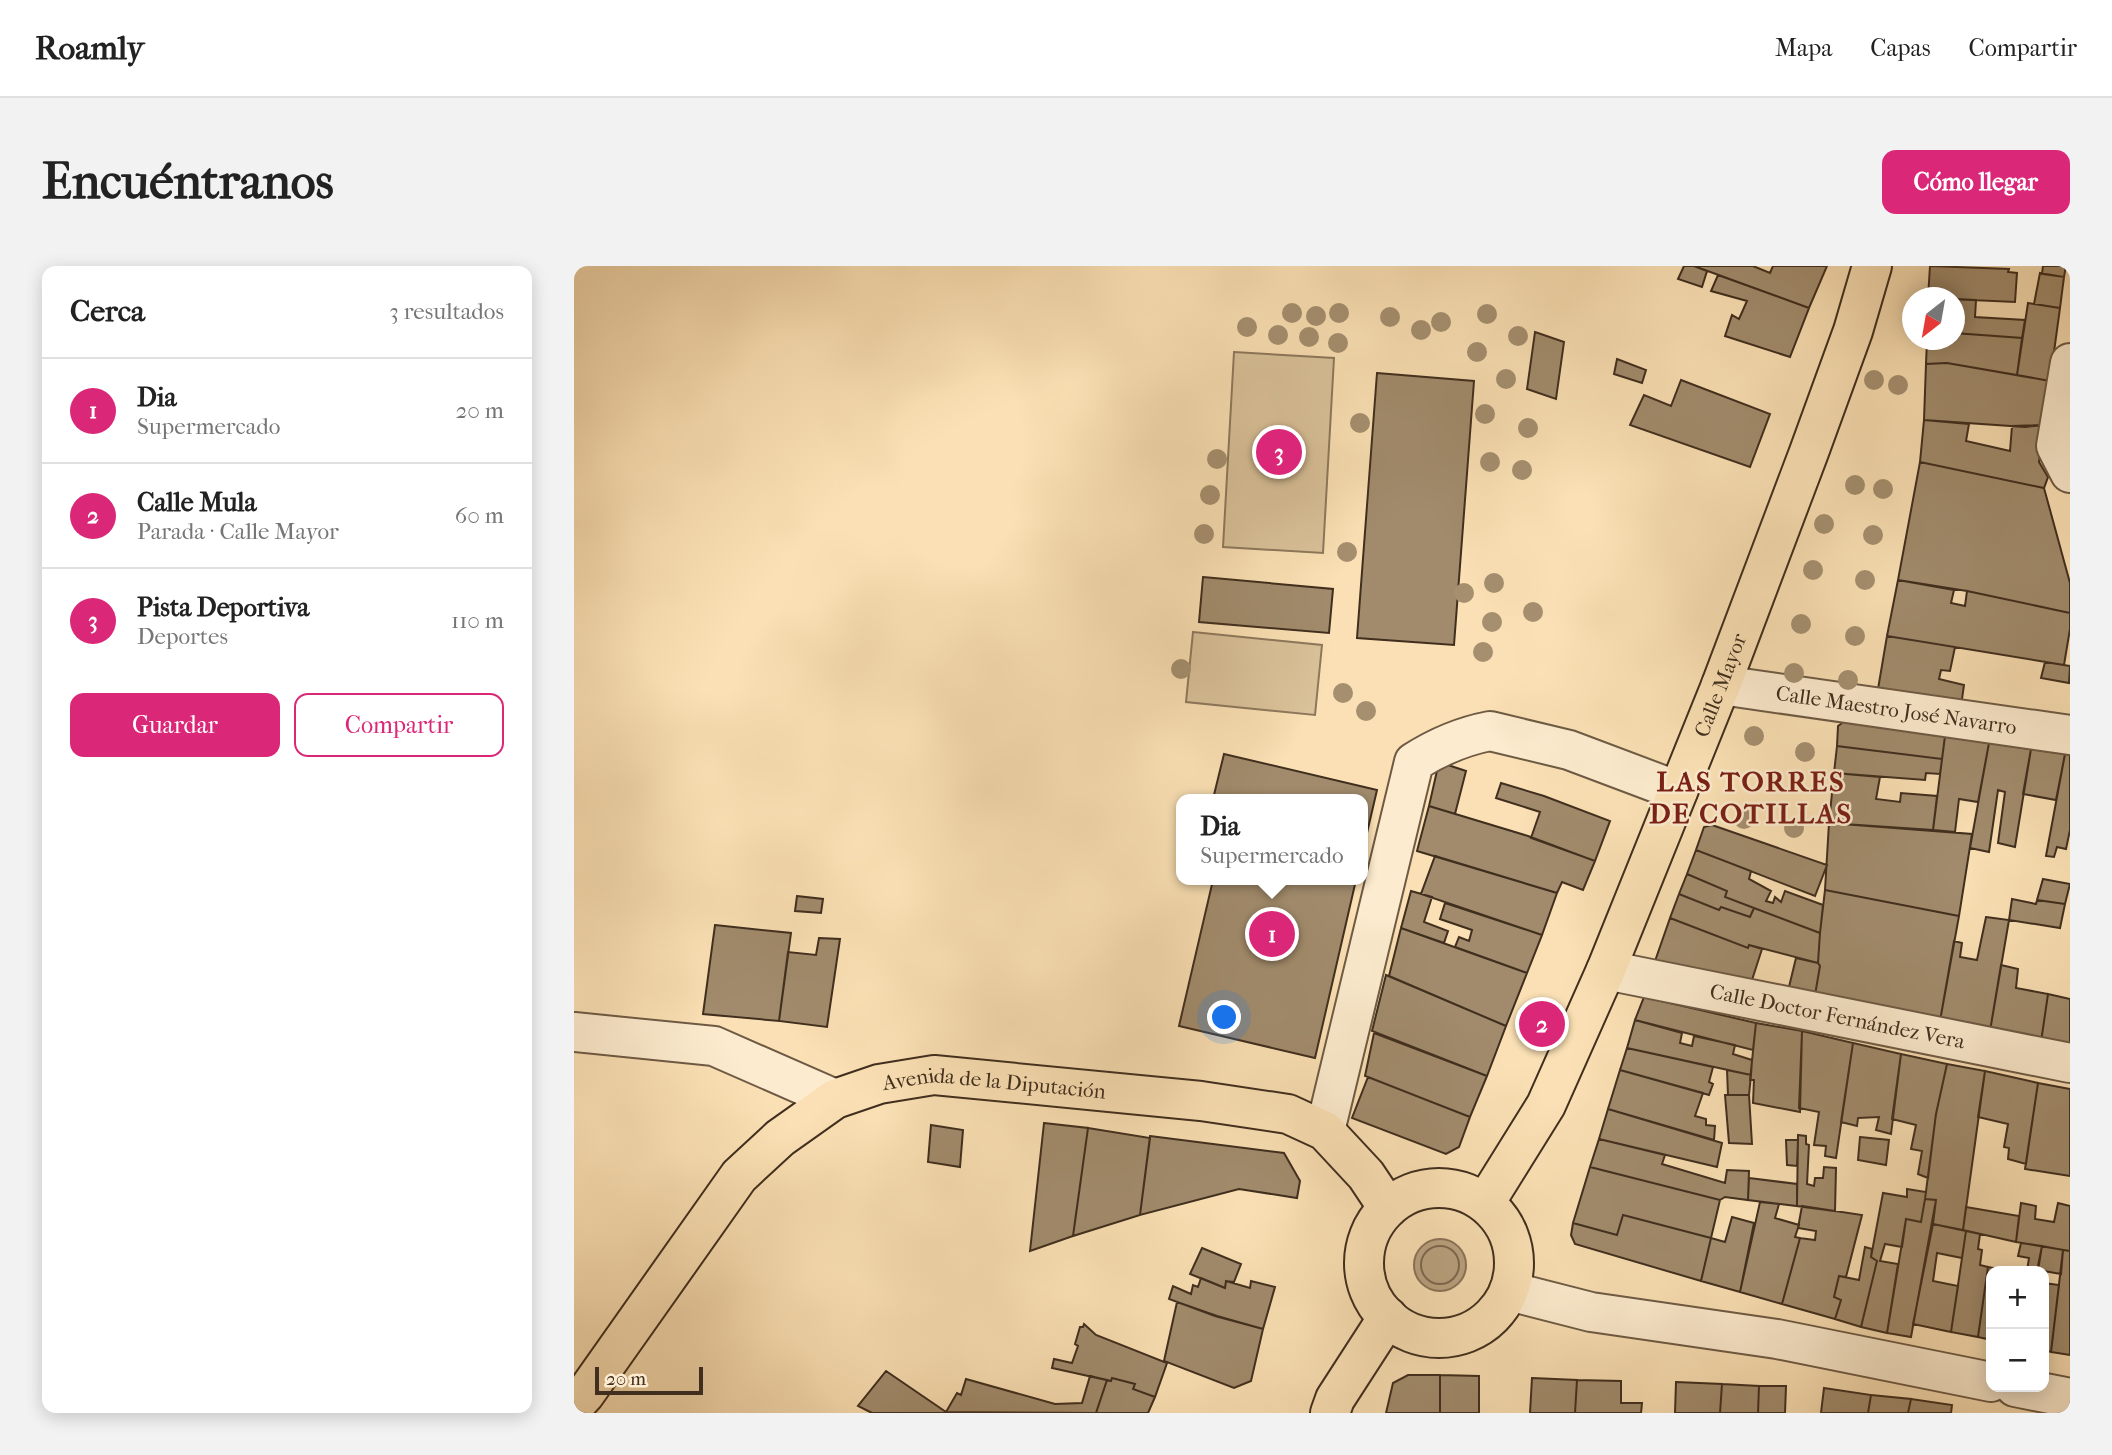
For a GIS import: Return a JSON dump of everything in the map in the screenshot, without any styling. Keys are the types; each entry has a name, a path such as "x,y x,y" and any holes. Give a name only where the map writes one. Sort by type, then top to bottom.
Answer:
{"main road":[{"name":"Calle Mayor","path":"1485,1203 1546,1105 1606,970 1721,685 1814,440 1853,331 1872,266"},
{"name":"Avenida de la Diputación","path":"574,1406 739,1176 779,1138 835,1099 878,1084 934,1075 1201,1101 1288,1114 1325,1131 1366,1175 1388,1208"},
{"path":"1440,1187 1464,1191 1485,1203 1501,1220 1511,1242 1514,1265 1509,1291 1496,1313 1476,1329 1451,1337 1425,1337 1400,1328 1381,1311 1367,1289 1363,1263 1367,1239 1378,1218 1395,1201 1416,1191 1440,1187"},
{"path":"1331,1413 1335,1399 1388,1317"}],"street":[{"path":"2070,363 2056,446 2070,473"},
{"name":"Calle Maestro José Navarro","path":"1721,685 2070,735"},
{"path":"1325,1131 1414,762 1477,733 1490,731 1569,750 1678,791"},
{"name":"Calle Doctor Fernández Vera","path":"1606,970 2070,1063"},
{"path":"574,1032 714,1046 835,1099"},
{"path":"1509,1291 1591,1312 1777,1339 1986,1381"},
{"path":"2040,1392 2070,1398"}],"shaded area":[{"path":"1234,352 1334,358 1323,553 1223,547"},
{"path":"1193,632 1322,645 1315,715 1186,702"}],"water":[{"path":"1440,1239 1450,1241 1458,1247 1464,1255 1464,1275 1458,1283 1450,1289 1440,1291 1430,1289 1422,1283 1416,1275 1414,1265 1416,1255 1422,1247 1430,1241"}],"building":[{"path":"1684,266 1694,266 1707,271 1702,287 1678,279"},
{"path":"1694,266 1753,266 1770,273 1773,266 1827,266 1809,308"},
{"path":"1930,266 2009,269 2008,272 2017,273 2015,302 1965,300 1965,287 1929,287"},
{"path":"2043,266 2066,266 2064,277 2042,274"},
{"path":"2040,273 2064,277 2060,308 2034,304"},
{"path":"1718,275 1809,308 1790,357 1725,336 1732,315 1739,319 1747,301 1711,291"},
{"path":"1965,300 1976,300 1975,317 2025,320 2022,338 1965,334"},
{"path":"2028,303 2060,308 2050,381 2017,375"},
{"path":"1535,332 1564,342 1556,399 1527,389"},
{"path":"1965,334 2022,338 2017,375 1947,363 1926,364 1927,350 1965,350"},
{"path":"1617,359 1646,370 1642,383 1614,374"},
{"path":"1947,363 2050,381 2044,425 2025,427 1924,420 1926,364"},
{"path":"1377,373 1474,381 1454,645 1357,638"},
{"path":"1681,380 1770,414 1750,467 1630,425 1644,395 1671,406"},
{"path":"1924,420 1969,424 1966,441 2010,451 2012,426 2044,425 2039,462 2048,477 2044,488 1920,462"},
{"path":"1920,462 2044,488 2070,583 2070,613 1967,591 1898,580"},
{"path":"1203,577 1333,589 1329,633 1199,622"},
{"path":"1898,580 1954,590 1951,603 1965,606 1967,591 2070,613 2064,665 1887,636"},
{"path":"1887,636 1955,647 1950,671 1941,670 1939,679 1964,685 1961,706 1878,689"},
{"path":"2045,662 2070,666 2069,683 2041,678"},
{"path":"1845,721 1945,736 1942,759 1837,746 1838,726"},
{"path":"1945,736 1989,743 1978,802 1959,799 1955,832 1933,830"},
{"path":"1989,743 2031,749 2015,847 1998,843 2005,792 1998,790 1989,852 1970,848"},
{"path":"1837,746 1942,759 1940,774 1926,773 1925,780 1834,773"},
{"path":"2031,749 2065,754 2056,800 2023,794"},
{"path":"1224,754 1377,790 1368,829 1368,794 1214,794"},
{"path":"2065,754 2070,755 2070,830 2066,849 2057,847 2054,857 2046,856"},
{"path":"1439,762 1466,771 1455,814 1429,806"},
{"path":"1834,773 1880,777 1876,799 1900,802 1901,793 1937,796 1933,830 1829,823"},
{"path":"1501,783 1610,821 1595,861 1531,838 1540,812 1496,798"},
{"path":"1429,806 1528,836 1595,861 1583,890 1562,882 1557,893 1417,851"},
{"path":"1829,823 1972,834 1959,916 1825,890"},
{"path":"1712,825 1827,865 1815,896 1696,850 1704,827"},
{"path":"1696,850 1751,871 1749,879 1771,891 1766,901 1773,903 1775,897 1781,902 1785,891 1823,905 1820,933 1725,897 1727,891 1687,874"},
{"path":"1435,856 1557,893 1542,935 1421,894"},
{"path":"1687,874 1727,891 1725,897 1754,908 1750,917 1721,907 1719,910 1679,894"},
{"path":"2043,879 2070,884 2065,904 2037,900"},
{"path":"1212,885 1355,885 1315,1058 1179,1026"},
{"path":"1825,890 1959,916 1940,1021 1815,995 1820,966 1818,963"},
{"path":"1411,891 1432,897 1424,922 1448,931 1444,943 1401,928"},
{"path":"1679,894 1719,910 1721,907 1750,917 1754,908 1820,933 1818,963 1749,945 1748,948 1670,918"},
{"path":"797,896 823,899 821,913 795,911"},
{"path":"2012,899 2036,904 2037,900 2065,904 2060,928 2009,920"},
{"path":"1445,903 1542,935 1527,973 1455,947 1459,937 1469,941 1472,930 1440,919"},
{"path":"1986,917 2009,920 1990,1031 1940,1021 1954,941 1962,943 1960,957 1977,960"},
{"path":"1670,918 1748,948 1749,945 1762,949 1751,983 1654,964"},
{"path":"715,925 791,933 779,1021 703,1014"},
{"path":"1401,928 1527,973 1506,1026 1389,976"},
{"path":"819,938 840,939 827,1027 779,1021 788,952 816,955"},
{"path":"1796,958 1818,963 1820,966 1815,995 1788,991"},
{"path":"2001,965 2018,969 2016,988 2048,994 2041,1042 1990,1031"},
{"path":"1386,975 1506,1026 1487,1076 1372,1031"},
{"path":"2048,994 2070,999 2070,1048 2041,1042"},
{"path":"1644,997 1756,1023 1753,1050 1635,1020"},
{"path":"1635,1020 1682,1033 1680,1043 1692,1046 1694,1036 1735,1045 1733,1054 1752,1060 1751,1075 1627,1048"},
{"path":"1756,1023 1802,1031 1800,1112 1753,1103 1754,1080 1750,1080"},
{"path":"1802,1031 1853,1043 1836,1158 1825,1156 1826,1146 1814,1145 1819,1112 1799,1108"},
{"path":"1374,1033 1487,1076 1470,1117 1365,1076"},
{"path":"1853,1043 1901,1054 1891,1134 1876,1130 1879,1117 1858,1118 1857,1126 1841,1122"},
{"path":"1627,1048 1713,1067 1709,1082 1713,1084 1709,1095 1620,1070"},
{"path":"1901,1054 1947,1064 1936,1114 1928,1178 1918,1174 1922,1151 1911,1149 1916,1125 1892,1119"},
{"path":"1947,1064 1985,1071 1963,1230 1933,1224 1936,1200 1925,1199 1936,1114"},
{"path":"1620,1070 1703,1093 1695,1116 1706,1119 1706,1125 1715,1126 1714,1140 1608,1109"},
{"path":"1727,1070 1751,1075 1749,1095 1728,1095"},
{"path":"1985,1071 2038,1083 2026,1164 2008,1159 2009,1148 2004,1147 2008,1124 1978,1117"},
{"path":"1368,1077 1470,1117 1459,1147 1446,1154 1352,1118"},
{"path":"2038,1083 2070,1089 2070,1176 2025,1169"},
{"path":"1725,1095 1749,1095 1752,1144 1729,1143"},
{"path":"1608,1109 1722,1143 1717,1167 1599,1139"},
{"path":"1044,1123 1088,1128 1073,1236 1030,1251"},
{"path":"931,1125 963,1130 960,1167 928,1162"},
{"path":"1088,1128 1150,1138 1140,1215 1073,1236"},
{"path":"1798,1135 1806,1136 1806,1144 1809,1145 1807,1184 1814,1186 1815,1178 1823,1178 1824,1167 1836,1168 1835,1211 1797,1206"},
{"path":"1150,1136 1284,1153 1300,1181 1297,1198 1239,1189 1140,1215"},
{"path":"1860,1137 1889,1140 1886,1165 1858,1160"},
{"path":"1599,1139 1665,1155 1662,1164 1725,1183 1727,1170 1749,1171 1748,1200 1725,1197 1720,1200 1590,1167"},
{"path":"1786,1140 1798,1140 1797,1166 1787,1165"},
{"path":"1590,1167 1720,1200 1711,1238 1623,1215 1617,1235 1573,1223"},
{"path":"1749,1178 1797,1184 1797,1206 1748,1200"},
{"path":"1907,1189 1926,1192 1921,1222 1906,1219 1902,1247 1885,1244 1880,1261 1898,1264 1887,1333 1861,1327 1877,1261 1871,1257 1883,1193 1907,1197"},
{"path":"1925,1199 1936,1200 1911,1337 1887,1333 1906,1219 1921,1222"},
{"path":"1760,1202 1779,1204 1775,1218 1799,1225 1795,1237 1800,1238 1782,1304 1740,1292"},
{"path":"2021,1203 2036,1206 2035,1219 2054,1222 2058,1203 2070,1206 2070,1251 2016,1242"},
{"path":"1802,1206 1862,1215 1846,1277 1839,1276 1834,1297 1841,1300 1835,1319 1782,1304 1800,1238 1815,1240 1816,1231 1798,1228"},
{"path":"1966,1207 2019,1216 2016,1242 1963,1230"},
{"path":"1623,1215 1711,1238 1701,1281 1575,1244 1571,1235 1573,1223 1617,1235"},
{"path":"1732,1217 1754,1223 1740,1292 1701,1281 1711,1238 1725,1242"},
{"path":"1933,1224 1966,1231 1962,1258 1937,1253 1933,1281 1958,1286 1951,1332 1913,1324"},
{"path":"1966,1231 1980,1234 1980,1265 1986,1266 1986,1281 1978,1337 1951,1332"},
{"path":"2021,1243 2042,1246 2038,1266 2028,1266 2029,1258 2018,1256"},
{"path":"2042,1246 2063,1250 2061,1274 2049,1272 2049,1266 2039,1266"},
{"path":"1865,1247 1872,1249 1871,1257 1877,1261 1861,1327 1835,1319 1841,1300 1834,1297 1839,1276 1859,1280"},
{"path":"1202,1248 1241,1264 1234,1282 1226,1281 1225,1288 1190,1274"},
{"path":"2063,1250 2070,1251 2070,1355 2051,1352"},
{"path":"1201,1278 1225,1288 1226,1281 1250,1288 1251,1281 1275,1287 1263,1329 1215,1316 1169,1299 1173,1286 1191,1294 1193,1285 1198,1287"},
{"path":"1986,1281 1986,1339 1978,1337"},
{"path":"2049,1284 2059,1285 2049,1351"},
{"path":"1177,1302 1263,1329 1251,1381 1234,1388 1164,1361"},
{"path":"1084,1324 1096,1335 1167,1363 1155,1397 1133,1389 1135,1384 1052,1368 1054,1359 1072,1363 1078,1346 1075,1344 1080,1327"},
{"path":"886,1371 947,1413 872,1413 858,1406"},
{"path":"1408,1375 1440,1375 1440,1413 1386,1413 1393,1383"},
{"path":"1440,1375 1479,1376 1479,1413 1440,1413"},
{"path":"1090,1376 1107,1380 1096,1413 946,1412 957,1393 961,1395 966,1379 1055,1404 1082,1403"},
{"path":"1112,1378 1135,1384 1133,1389 1155,1397 1148,1413 1096,1413 1107,1380 1111,1381"},
{"path":"1532,1378 1577,1380 1575,1413 1530,1413"},
{"path":"1577,1380 1621,1381 1621,1403 1642,1403 1641,1413 1575,1413"},
{"path":"1676,1382 1722,1384 1720,1413 1675,1413"},
{"path":"1722,1384 1759,1386 1758,1413 1720,1413"},
{"path":"1759,1386 1786,1386 1785,1413 1758,1413"},
{"path":"1824,1388 1871,1395 1868,1413 1821,1413"},
{"path":"1871,1395 1911,1399 1908,1413 1868,1413"},
{"path":"1911,1399 1952,1405 1951,1413 1908,1413"}],"place":[{"name":"Pista Deportiva","path":"1279,452"},
{"name":"Dia","path":"1272,934"},
{"name":"Calle Mula","path":"1542,1024"}],"district":[{"name":"LAS TORRES DE COTILLAS","path":"1751,797"}]}
